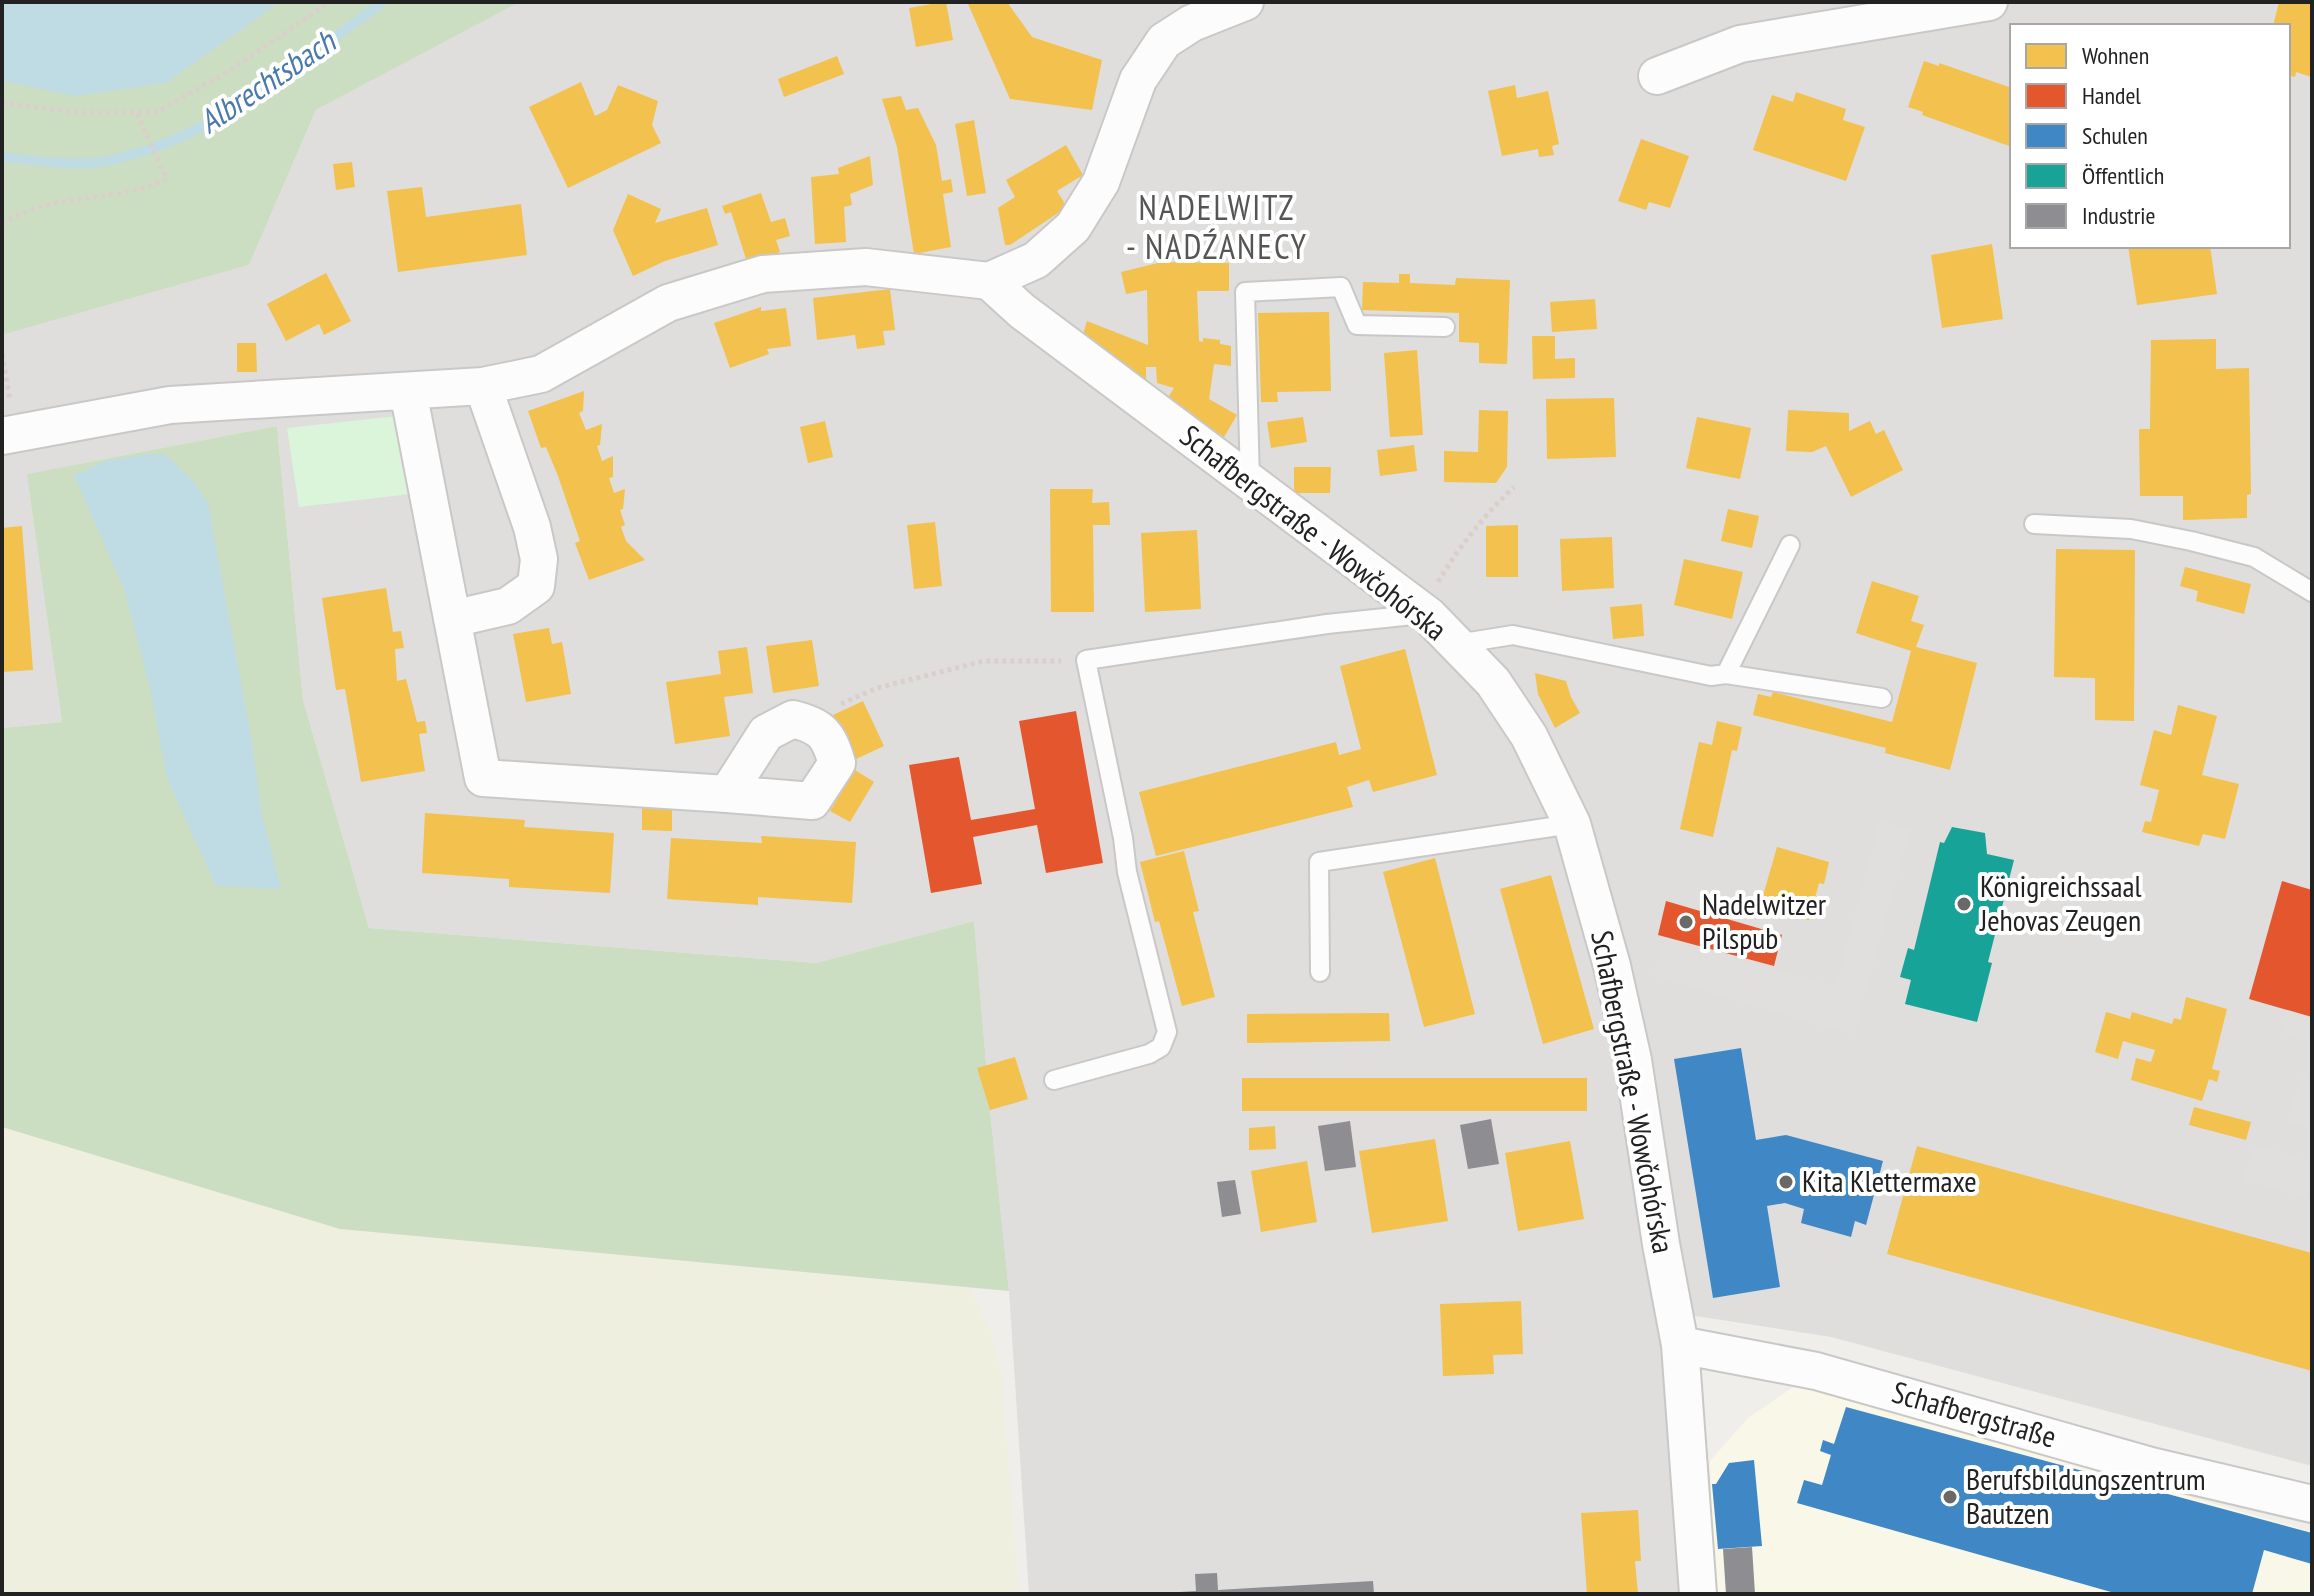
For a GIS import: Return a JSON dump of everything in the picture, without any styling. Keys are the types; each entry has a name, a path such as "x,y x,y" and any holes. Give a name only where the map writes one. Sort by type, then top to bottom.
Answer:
{"street":[{"path":"9,435 170,405 483,386 541,374 668,303 763,274 866,267 989,281 1036,260 1073,227 1101,182 1138,80 1164,41 1192,23 1245,2"},
{"path":"1657,76 1740,44 1989,2"},
{"name":"Schafbergstraße - Wowčohórska","path":"989,281 1022,311 1419,609 1493,682 1529,736 1572,824 1612,966 1633,1060 1680,1345 1698,1594"},
{"path":"452,619 508,606 536,586 539,559 532,527 483,386"},
{"path":"408,391 483,778 812,801 837,763 830,742 817,725 793,719 766,733 727,794"},
{"name":"Schafbergstraße","path":"1680,1345 1816,1371 2151,1466 2312,1504"}],"lane":[{"path":"1250,484 1245,292 1341,287 1357,325 1445,327"},
{"path":"2034,524 2131,529 2191,541 2254,557 2312,592"},
{"path":"1726,674 1790,545"},
{"path":"1054,1080 1149,1054 1161,1047 1167,1032 1127,872 1123,838 1086,660 1419,609"},
{"path":"1457,644 1513,635 1711,676 1726,674 1882,698"},
{"path":"1320,972 1319,862 1572,824"}],"path":[{"path":"2,103 82,113 157,112 231,70 330,2"},
{"path":"2,224 45,204 147,189 167,179 137,114"},
{"path":"2,354 9,435"},
{"path":"1419,609 1462,543 1490,509 1514,487"},
{"path":"817,725 832,708 877,688 984,661 1086,660"}],"shaded area":[{"path":"520,2 2312,2 2312,1466 1831,1337 1663,1311 1681,1594 1029,1594 1009,1291 974,921 816,963 369,928 303,700 277,426 28,474 62,722 2,728 2,335 249,265 316,110"},
{"path":"1880,820 1910,829 1854,1035 1654,976 1664,937 1836,987"},
{"path":"2289,1010 2312,1017 2312,1042 2283,1034"},
{"path":"2300,1076 2312,1080 2312,1130 2287,1122"},
{"path":"2255,1145 2312,1162 2312,1200 2244,1180"},
{"name":"Berufsbildungszentrum Bautzen","path":"1798,1384 2312,1532 2312,1594 1713,1594 1710,1461 1748,1418"}],"green space":[{"path":"2,2 520,2 316,110 249,265 2,335"},
{"path":"407,415 419,493 299,507 287,428"},
{"path":"277,426 303,700 369,928 816,963 974,921 1009,1291 340,1229 2,1127 2,728 62,722 27,474"},
{"path":"2,1127 340,1229 969,1288 991,1332 1002,1377 1019,1594 2,1594"}],"water":[{"path":"2,2 280,2 166,83 75,96 2,81"},
{"path":"150,454 166,455 194,482 208,503 252,743 262,815 281,889 216,886 167,778 150,689 125,591 74,475 106,461"}],"building: Wohnen":[{"path":"946,2 953,40 916,47 909,8"},
{"path":"1007,2 1032,37 1102,60 1092,110 1010,99 968,4"},
{"path":"2279,2 2312,2 2312,77 2296,72 2295,77 2290,76 2290,24 2274,24"},
{"path":"837,56 844,74 784,97 778,79"},
{"path":"1924,61 1939,66 1939,63 2010,87 2010,146 1922,115 1923,112 1908,107"},
{"path":"581,82 595,116 607,110 618,85 658,101 652,125 661,143 568,188 529,107"},
{"path":"1515,85 1517,98 1548,91 1559,144 1552,146 1554,155 1539,157 1538,149 1502,156 1488,91"},
{"path":"1796,92 1846,109 1843,120 1865,127 1846,181 1753,150 1772,95 1793,102"},
{"path":"901,96 906,110 918,108 936,145 942,181 951,179 953,192 943,194 951,247 914,254 897,147 882,99"},
{"path":"974,120 986,193 967,196 955,124"},
{"path":"1641,139 1689,156 1670,208 1649,202 1646,210 1618,201"},
{"path":"1066,145 1083,175 1057,191 1067,207 1010,245 1005,245 998,208 1015,197 1006,180"},
{"path":"870,156 873,185 850,194 852,205 844,207 846,242 815,244 811,177 839,174 838,168"},
{"path":"352,162 355,187 336,190 333,164"},
{"path":"422,187 426,217 521,204 527,255 398,272 387,191"},
{"path":"761,193 771,222 785,218 790,236 776,240 780,252 747,262 731,212 725,214 722,206"},
{"path":"628,194 661,209 655,223 707,208 718,245 665,261 633,276 613,230"},
{"path":"1992,244 2003,319 1942,328 1931,255"},
{"path":"2128,248 2210,248 2217,294 2137,305"},
{"path":"1162,262 1229,263 1229,291 1197,291 1199,341 1203,342 1203,338 1220,340 1220,344 1231,346 1231,366 1214,364 1209,399 1237,415 1224,437 1166,401 1174,388 1157,383 1156,367 1146,367 1146,382 1079,348 1087,321 1148,345 1147,290 1126,294 1121,272"},
{"path":"326,273 351,321 324,335 319,324 286,341 267,304"},
{"path":"1399,274 1410,274 1410,283 1455,285 1456,278 1510,280 1507,364 1479,363 1479,343 1459,342 1459,313 1362,310 1363,282 1399,283"},
{"path":"890,289 895,330 883,331 885,345 857,349 855,335 817,340 813,298"},
{"path":"1595,299 1597,329 1552,332 1550,302"},
{"path":"761,307 761,311 786,308 791,346 767,349 769,354 730,368 714,323"},
{"path":"1329,312 1331,391 1277,392 1278,402 1261,402 1258,313"},
{"path":"1532,336 1555,336 1555,359 1575,358 1575,378 1533,379"},
{"path":"2216,339 2216,369 2249,368 2251,494 2247,495 2247,518 2183,520 2183,496 2140,496 2139,429 2150,429 2151,340"},
{"path":"237,343 256,343 257,372 237,372"},
{"path":"1417,350 1423,435 1390,437 1384,353"},
{"path":"584,391 583,411 579,413 586,430 602,424 600,445 597,446 602,461 613,456 613,477 609,478 614,493 625,489 623,509 620,510 625,525 621,527 626,541 645,560 589,580 575,543 580,541 558,476 546,447 541,448 528,411"},
{"path":"1614,398 1616,457 1547,459 1546,399"},
{"path":"1479,410 1508,411 1507,467 1496,483 1444,482 1444,451 1478,452"},
{"path":"1788,410 1849,413 1849,431 1870,421 1876,434 1884,430 1903,470 1851,497 1826,446 1812,452 1786,451"},
{"path":"1303,417 1307,442 1271,448 1267,422"},
{"path":"1697,417 1751,428 1740,479 1686,468"},
{"path":"825,421 833,457 808,463 800,427"},
{"path":"1414,445 1417,471 1380,476 1377,450"},
{"path":"1294,467 1331,467 1330,493 1294,493"},
{"path":"1050,489 1093,489 1092,503 1109,502 1110,525 1093,525 1094,612 1051,612"},
{"path":"1728,509 1759,516 1752,548 1721,541"},
{"path":"935,522 942,586 914,589 907,525"},
{"path":"1518,525 1518,577 1486,577 1486,526"},
{"path":"22,526 33,670 2,672 2,528"},
{"path":"1197,530 1201,609 1145,612 1141,533"},
{"path":"1612,537 1614,588 1562,591 1560,539"},
{"path":"2056,549 2135,550 2134,721 2095,720 2095,678 2054,677"},
{"path":"1684,559 1743,572 1732,619 1674,605"},
{"path":"2185,567 2251,584 2244,614 2196,601 2198,591 2180,586"},
{"path":"1872,581 1919,596 1911,621 1924,625 1916,647 1977,663 1950,770 1885,753 1886,748 1753,715 1758,694 1771,697 1773,692 1892,722 1911,651 1856,633"},
{"path":"386,588 393,632 401,631 404,648 395,649 397,681 406,679 417,722 425,721 427,733 419,734 425,771 361,782 345,689 336,690 322,598"},
{"path":"1642,604 1644,636 1613,639 1610,607"},
{"path":"549,628 552,644 562,642 571,694 526,702 513,634"},
{"path":"812,640 819,686 773,693 766,646"},
{"path":"747,647 753,693 724,697 730,736 675,744 666,682 721,674 718,651"},
{"path":"1405,649 1437,775 1373,792 1369,780 1347,787 1353,807 1156,856 1139,792 1336,742 1339,755 1361,749 1340,666"},
{"path":"1535,673 1566,681 1580,713 1555,728 1538,694"},
{"path":"863,701 884,746 854,760 833,715"},
{"path":"2178,705 2217,716 2202,775 2239,784 2225,839 2203,834 2199,846 2142,832 2145,821 2151,822 2159,790 2140,785 2154,730 2171,735"},
{"path":"1717,721 1742,727 1737,751 1732,750 1713,837 1680,829 1699,742 1712,745"},
{"path":"855,770 874,782 850,822 830,811"},
{"path":"642,806 672,807 672,831 642,830"},
{"path":"425,813 525,820 524,827 614,833 610,893 509,887 509,879 422,873"},
{"path":"761,836 856,842 852,903 758,897 758,905 667,899 671,838 762,843"},
{"path":"1777,847 1829,862 1824,884 1819,883 1809,920 1760,906"},
{"path":"1184,851 1199,911 1193,912 1215,997 1182,1006 1140,862"},
{"path":"1435,858 1475,1014 1424,1027 1383,872"},
{"path":"1551,875 1594,1029 1543,1044 1500,889"},
{"path":"2186,997 2227,1009 2212,1069 2220,1071 2217,1082 2209,1079 2202,1101 2131,1080 2136,1058 2151,1062 2155,1050 2123,1041 2118,1059 2095,1052 2106,1012 2130,1019 2132,1012 2172,1024 2174,1018 2181,1020"},
{"path":"1389,1013 1390,1041 1247,1043 1247,1014"},
{"path":"1015,1057 1028,1099 990,1110 977,1068"},
{"path":"1242,1078 1587,1078 1587,1111 1242,1111"},
{"path":"2194,1107 2251,1122 2246,1140 2189,1125"},
{"path":"1275,1126 1276,1149 1249,1150 1249,1128"},
{"path":"1435,1139 1448,1221 1372,1233 1359,1151"},
{"path":"1570,1141 1584,1219 1518,1231 1505,1153"},
{"path":"1917,1146 2312,1253 2312,1371 1887,1254"},
{"path":"1307,1161 1317,1222 1261,1232 1251,1171"},
{"path":"1521,1301 1523,1354 1493,1355 1494,1374 1443,1376 1440,1304"},
{"path":"1638,1510 1641,1561 1635,1561 1638,1594 1587,1594 1581,1513"}],"building: Handel":[{"path":"1076,711 1103,863 1046,873 1037,825 973,837 982,884 931,893 909,765 959,757 971,820 1035,809 1019,721"},
{"path":"2282,881 2312,890 2312,1017 2249,999"},
{"path":"1666,901 1782,935 1774,966 1658,935"}],"building: Schulen":[{"name":"Kita Klettermaxe","path":"1741,1048 1756,1140 1786,1135 1883,1161 1866,1225 1855,1221 1851,1237 1801,1223 1804,1209 1785,1203 1767,1206 1780,1287 1713,1298 1674,1059"},
{"path":"1846,1407 2312,1533 2312,1564 2264,1550 2252,1594 2118,1594 1797,1503 1804,1480 1822,1485 1831,1455 1820,1451 1823,1440 1834,1444"},
{"path":"1754,1460 1762,1546 1718,1549 1712,1484 1716,1484 1729,1463"}],"building: Öffentlich":[{"name":"Königreichssaal Jehovas Zeugen","path":"1952,827 1985,833 1987,854 2014,860 1988,962 1992,963 1977,1022 1905,1004 1911,980 1900,977 1908,948 1914,950 1940,842 1944,843"}],"building: Industrie":[{"path":"1491,1119 1499,1164 1468,1169 1460,1125"},
{"path":"1350,1121 1356,1167 1325,1171 1318,1126"},
{"path":"1235,1180 1241,1214 1222,1217 1217,1182"},
{"path":"1752,1547 1755,1594 1726,1594 1723,1549"},
{"path":"1217,1573 1218,1590 1373,1581 1374,1594 1179,1594 1196,1591 1195,1574"}],"waterway":[{"name":"Albrechtsbach","path":"2,157 93,163 144,151 182,136 252,97 383,2"}],"place":[{"name":"Königreichssaal Jehovas Zeugen","path":"1964,904"},
{"name":"Nadelwitzer Pilspub","path":"1686,922"},
{"name":"Kita Klettermaxe","path":"1786,1182"},
{"name":"Berufsbildungszentrum Bautzen","path":"1950,1497"}],"district":[{"name":"NADELWITZ - NADŹANECY","path":"1217,228"}]}
